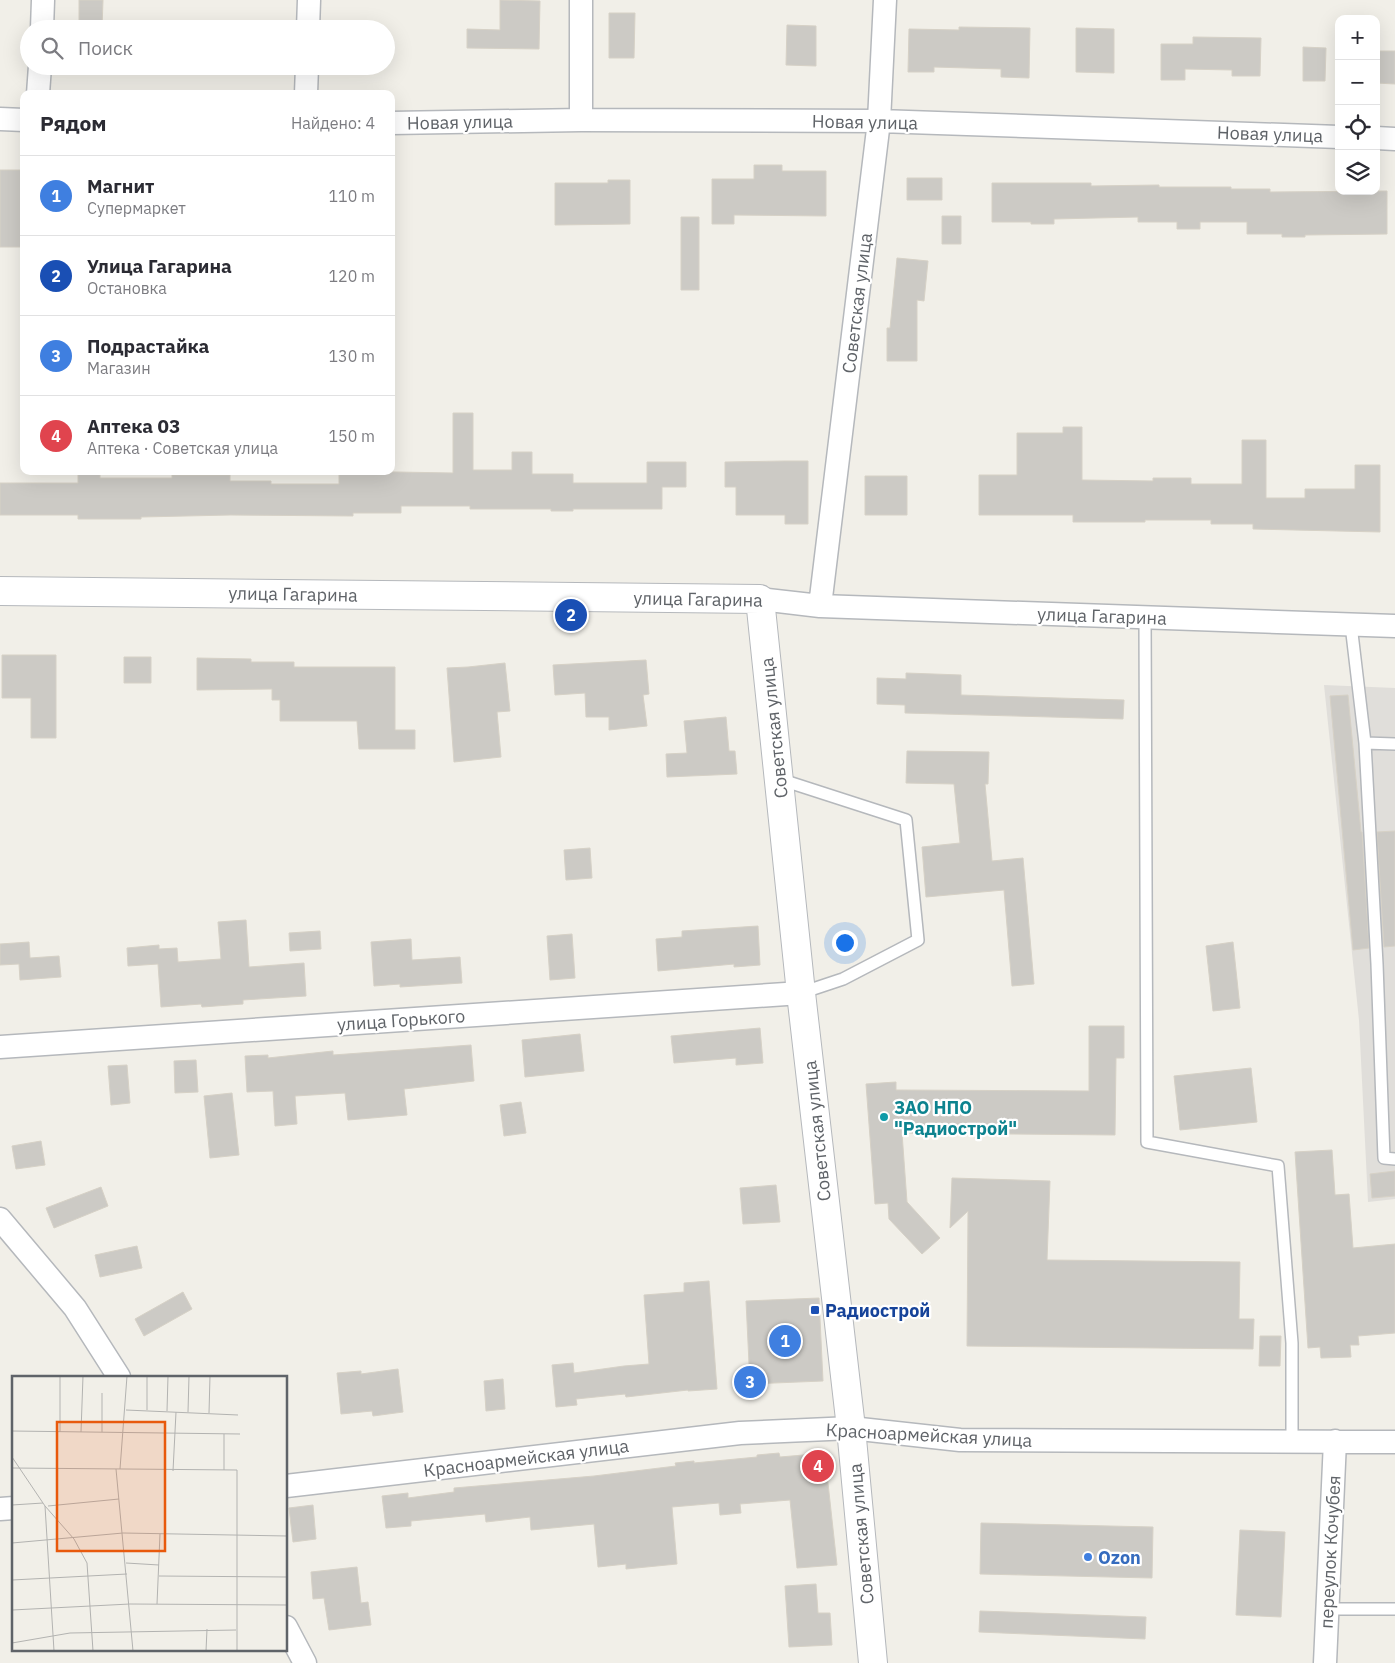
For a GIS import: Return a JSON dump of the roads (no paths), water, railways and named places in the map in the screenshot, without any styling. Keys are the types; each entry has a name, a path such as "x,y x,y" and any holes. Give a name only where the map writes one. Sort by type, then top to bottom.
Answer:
{"street":[{"path":"42,20 43,0"},
{"path":"308,20 309,0"},
{"path":"581,0 581,120"},
{"name":"Советская улица","path":"820,606 879,121 885,0"},
{"path":"38,90 39,75"},
{"path":"306,90 307,75"},
{"path":"0,119 20,120"},
{"name":"Новая улица","path":"395,123 581,120 879,121 1335,137"},
{"path":"1380,138 1395,139"},
{"name":"улица Гагарина","path":"0,591 760,599 820,606 1395,626"},
{"name":"Советская улица","path":"760,599 801,993 850,1428 873,1663"},
{"name":"улица Горького","path":"0,1047 801,993"},
{"path":"0,1218 75,1308 118,1376"},
{"name":"Красноармейская улица","path":"288,1486 740,1433 850,1428 960,1440 1395,1442"},
{"name":"переулок Кочубея","path":"1325,1663 1335,1441"},
{"path":"288,1631 305,1663"}],"lane":[{"path":"1145,617 1147,1142 1278,1166 1292,1343 1292,1441"},
{"path":"1351,625 1365,743 1377,964 1384,1158 1395,1158"},
{"path":"1365,743 1395,744"},
{"path":"779,779 906,820 918,940 843,979 801,993"},
{"path":"1327,1609 1395,1609"}],"place":[{"name":"Улица Гагарина","path":"571,615"},
{"name":"ЗАО НПО \"Радиострой\"","path":"884,1117"},
{"name":"Радиострой","path":"815,1310"},
{"name":"Магнит","path":"785,1341"},
{"name":"Подрастайка","path":"750,1382"},
{"name":"Аптека 03","path":"818,1466"},
{"name":"Ozon","path":"1088,1557"}]}
